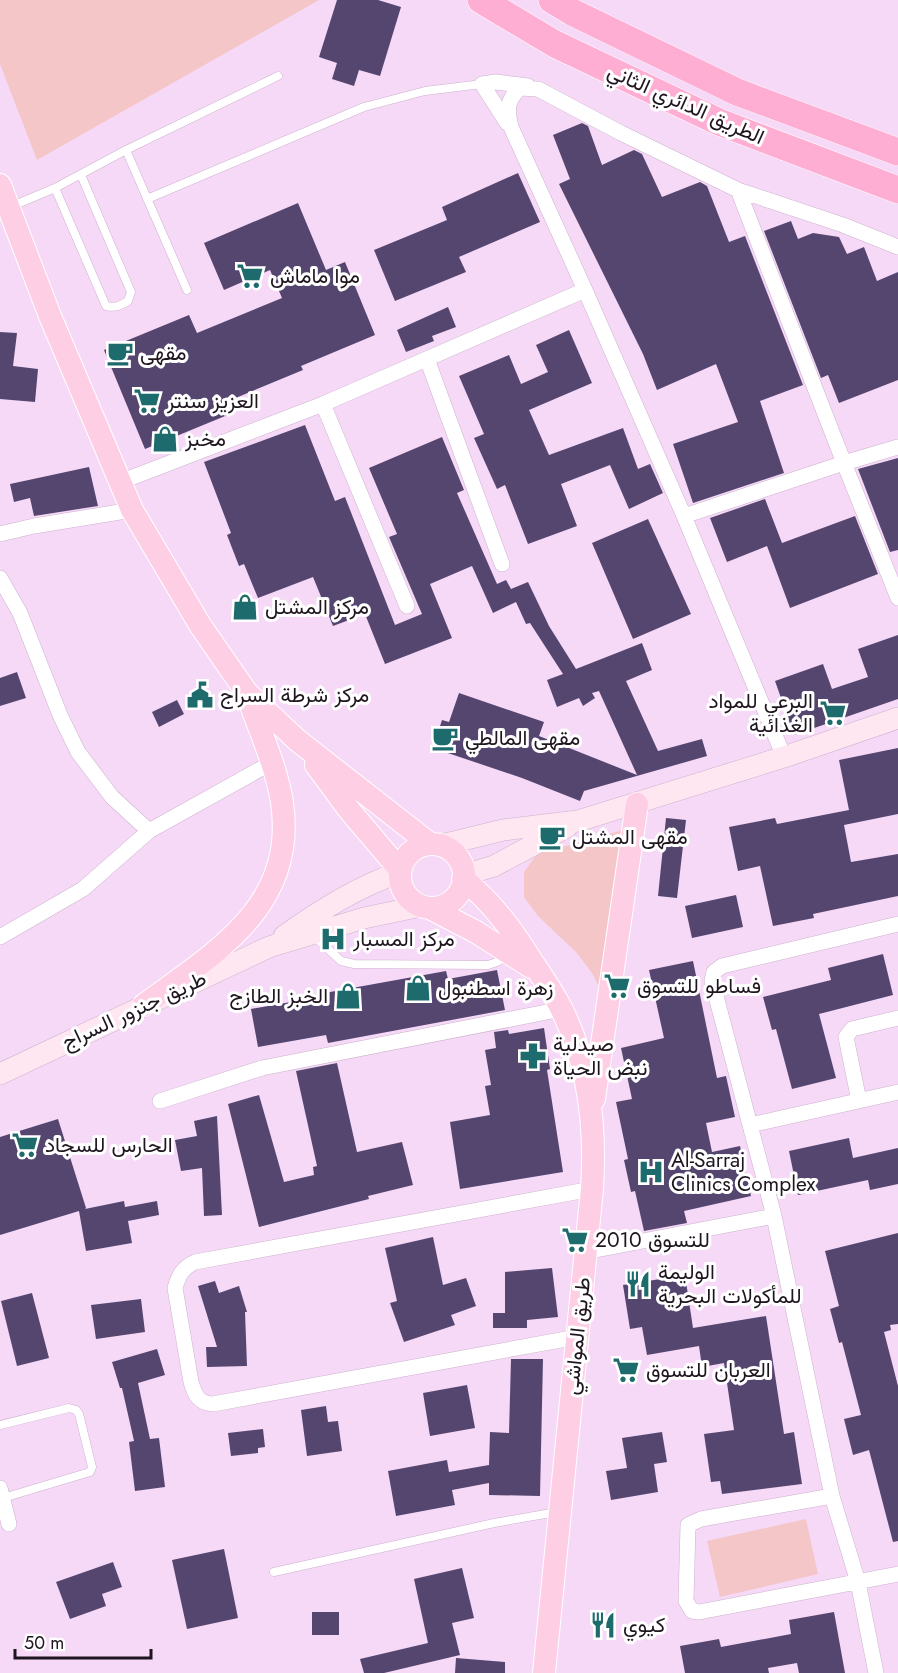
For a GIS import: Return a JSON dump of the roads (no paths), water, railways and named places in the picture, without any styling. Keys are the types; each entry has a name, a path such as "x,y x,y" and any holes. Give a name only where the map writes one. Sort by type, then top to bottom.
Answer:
{"highway":[{"name":"الطريق الدائري الثاني","path":"481,0 555,44 719,122 898,190"},
{"name":"الطريق الدائري الثاني","path":"552,0 737,93 898,152"}],"main road":[{"path":"0,185 50,316 132,510 200,625 247,693 297,740 436,844 455,854 460,860 464,877 462,887 453,900 446,904 425,907 407,896 402,889 400,871 408,854 414,849 436,844"},
{"path":"144,1005 249,921 270,890 281,857 284,825 282,800 247,693"},
{"path":"297,740 350,811 400,871"},
{"path":"592,1115 637,804"},
{"name":"طريق المواشي","path":"464,877 503,918 562,1009 573,1035 592,1115 594,1154 592,1189 544,1673"},
{"name":"طريق المواشي","path":"425,907 477,932 540,974"}],"street":[{"path":"482,84 509,83 538,89 621,133 738,190 843,225 898,247"},
{"path":"482,84 511,128 585,291 684,516 784,757"},
{"path":"511,128 507,108 510,100 520,88 538,89"},
{"path":"738,190 843,463 898,598"},
{"path":"120,482 323,404 585,291"},
{"path":"427,359 502,564"},
{"path":"323,404 407,606"},
{"path":"684,516 898,447"},
{"path":"0,534 132,510"},
{"path":"0,578 20,613 60,715 78,752 112,797 149,831"},
{"path":"436,844 503,830 578,821 784,757 898,718"},
{"path":"0,937 83,889 149,831 271,763"},
{"path":"464,877 494,866 578,821"},
{"name":"طريق جنزور السراج","path":"269,947 345,896 400,871"},
{"name":"طريق جنزور السراج","path":"0,1074 269,947 364,918 425,907"},
{"path":"876,1673 858,1582 832,1496 774,1216 712,981 714,972 723,966 898,924"},
{"path":"160,1101 262,1068 562,1009"},
{"path":"859,1101 846,1037 852,1029 898,1018"},
{"path":"750,1125 898,1092"},
{"path":"577,1337 213,1404 204,1403 196,1396 191,1382 175,1288 179,1275 185,1267 195,1262 592,1189"},
{"path":"585,1252 774,1216"},
{"path":"1,1493 9,1524"},
{"path":"832,1496 701,1519 688,1525 686,1601 692,1611 699,1612 898,1574"}],"lane":[{"path":"9,208 55,188 126,150 278,76"},
{"path":"147,199 364,107 424,91 482,84"},
{"path":"126,150 187,290"},
{"path":"55,188 106,306 113,308 121,306 129,301 131,292 81,175"},
{"path":"313,934 341,961 354,964 489,965 497,962 509,952"},
{"path":"0,1425 69,1408 76,1410 79,1414 92,1467 90,1472 1,1493"},
{"path":"274,1572 494,1523 560,1511"}],"place":[{"name":"موا ماماش","path":"250,276"},
{"name":"مقهى","path":"120,353"},
{"name":"العزيز سنتر","path":"147,401"},
{"name":"مخبز","path":"165,439"},
{"name":"مركز المشتل","path":"245,607"},
{"name":"مركز شرطة السراج","path":"200,695"},
{"name":"البرعي للمواد الغذائية","path":"833,713"},
{"name":"مقهى المالطي","path":"445,738"},
{"name":"مقهى المشتل","path":"552,837"},
{"name":"مركز المسبار","path":"333,939"},
{"name":"فساطو للتسوق","path":"617,986"},
{"name":"زهرة اسطنبول","path":"418,988"},
{"name":"الخبز الطازج","path":"348,996"},
{"name":"صيدلية نبض الحياة","path":"533,1056"},
{"name":"الحارس للسجاد","path":"25,1145"},
{"name":"Al-Sarraj Clinics Complex","path":"651,1172"},
{"name":"2010 للتسوق","path":"575,1240"},
{"name":"الوليمة للمأكولات البحرية","path":"638,1284"},
{"name":"العربان للتسوق","path":"626,1370"},
{"name":"كيوي","path":"603,1625"}]}
